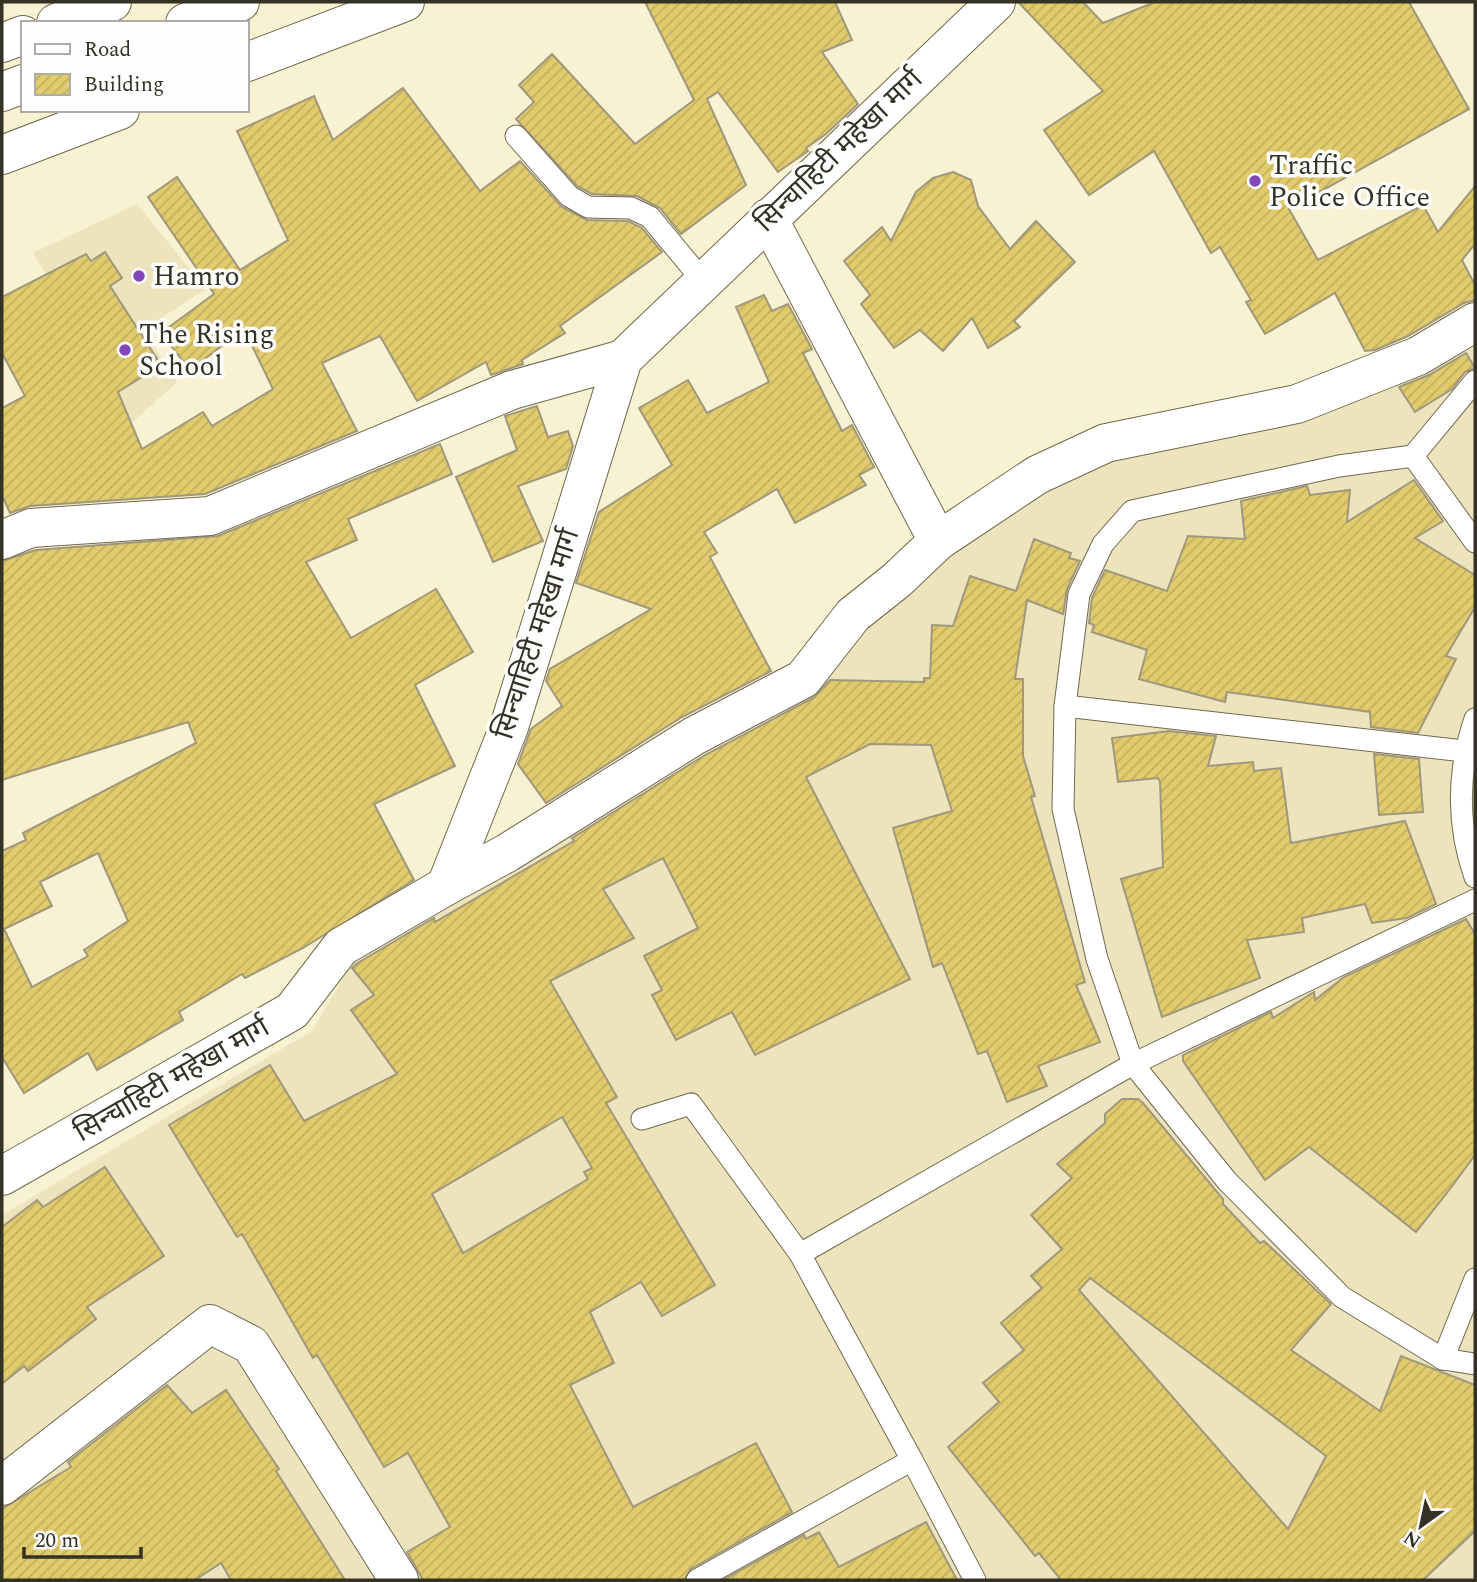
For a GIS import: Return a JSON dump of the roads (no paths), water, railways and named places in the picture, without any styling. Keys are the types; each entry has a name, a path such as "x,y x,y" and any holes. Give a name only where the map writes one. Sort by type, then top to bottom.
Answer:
{"main road":[{"path":"61,21 112,2"},
{"path":"189,21 240,2"},
{"path":"248,62 405,2"},
{"name":"सिन्चाहिटी महेखा मार्ग","path":"2,1176 292,1011 341,947 446,886 509,727 623,359 996,2"},
{"path":"2,43 21,36"},
{"path":"2,92 21,85"},
{"path":"2,155 115,112"},
{"path":"768,218 938,541"},
{"path":"446,886 507,853 694,736 803,679 853,615 897,580 938,541 1037,475 1106,443 1297,404 1418,356 1475,323"},
{"path":"2,540 31,527 210,516 512,390 623,359"},
{"path":"2,1486 210,1324 251,1345 400,1580"}],"lane":[{"path":"516,136 569,196 588,207 631,208 650,217 703,281"},
{"path":"1475,381 1413,456 1339,466 1132,511 1103,544 1079,594 1065,706 1063,810 1097,959 1133,1064 1227,1181 1342,1297 1443,1359 1475,1364"},
{"path":"1413,456 1475,542"},
{"path":"1065,706 1464,751"},
{"path":"1475,719 1464,751 1459,800 1465,850 1475,877"},
{"path":"800,1254 1133,1064 1475,900"},
{"path":"642,1119 691,1104 800,1254 975,1580"},
{"path":"1443,1359 1475,1279"},
{"path":"696,1580 912,1460"}],"place":[{"name":"Traffic Police Office","path":"1255,181"},
{"name":"Hamro","path":"139,276"},
{"name":"The Rising School","path":"125,350"}]}
